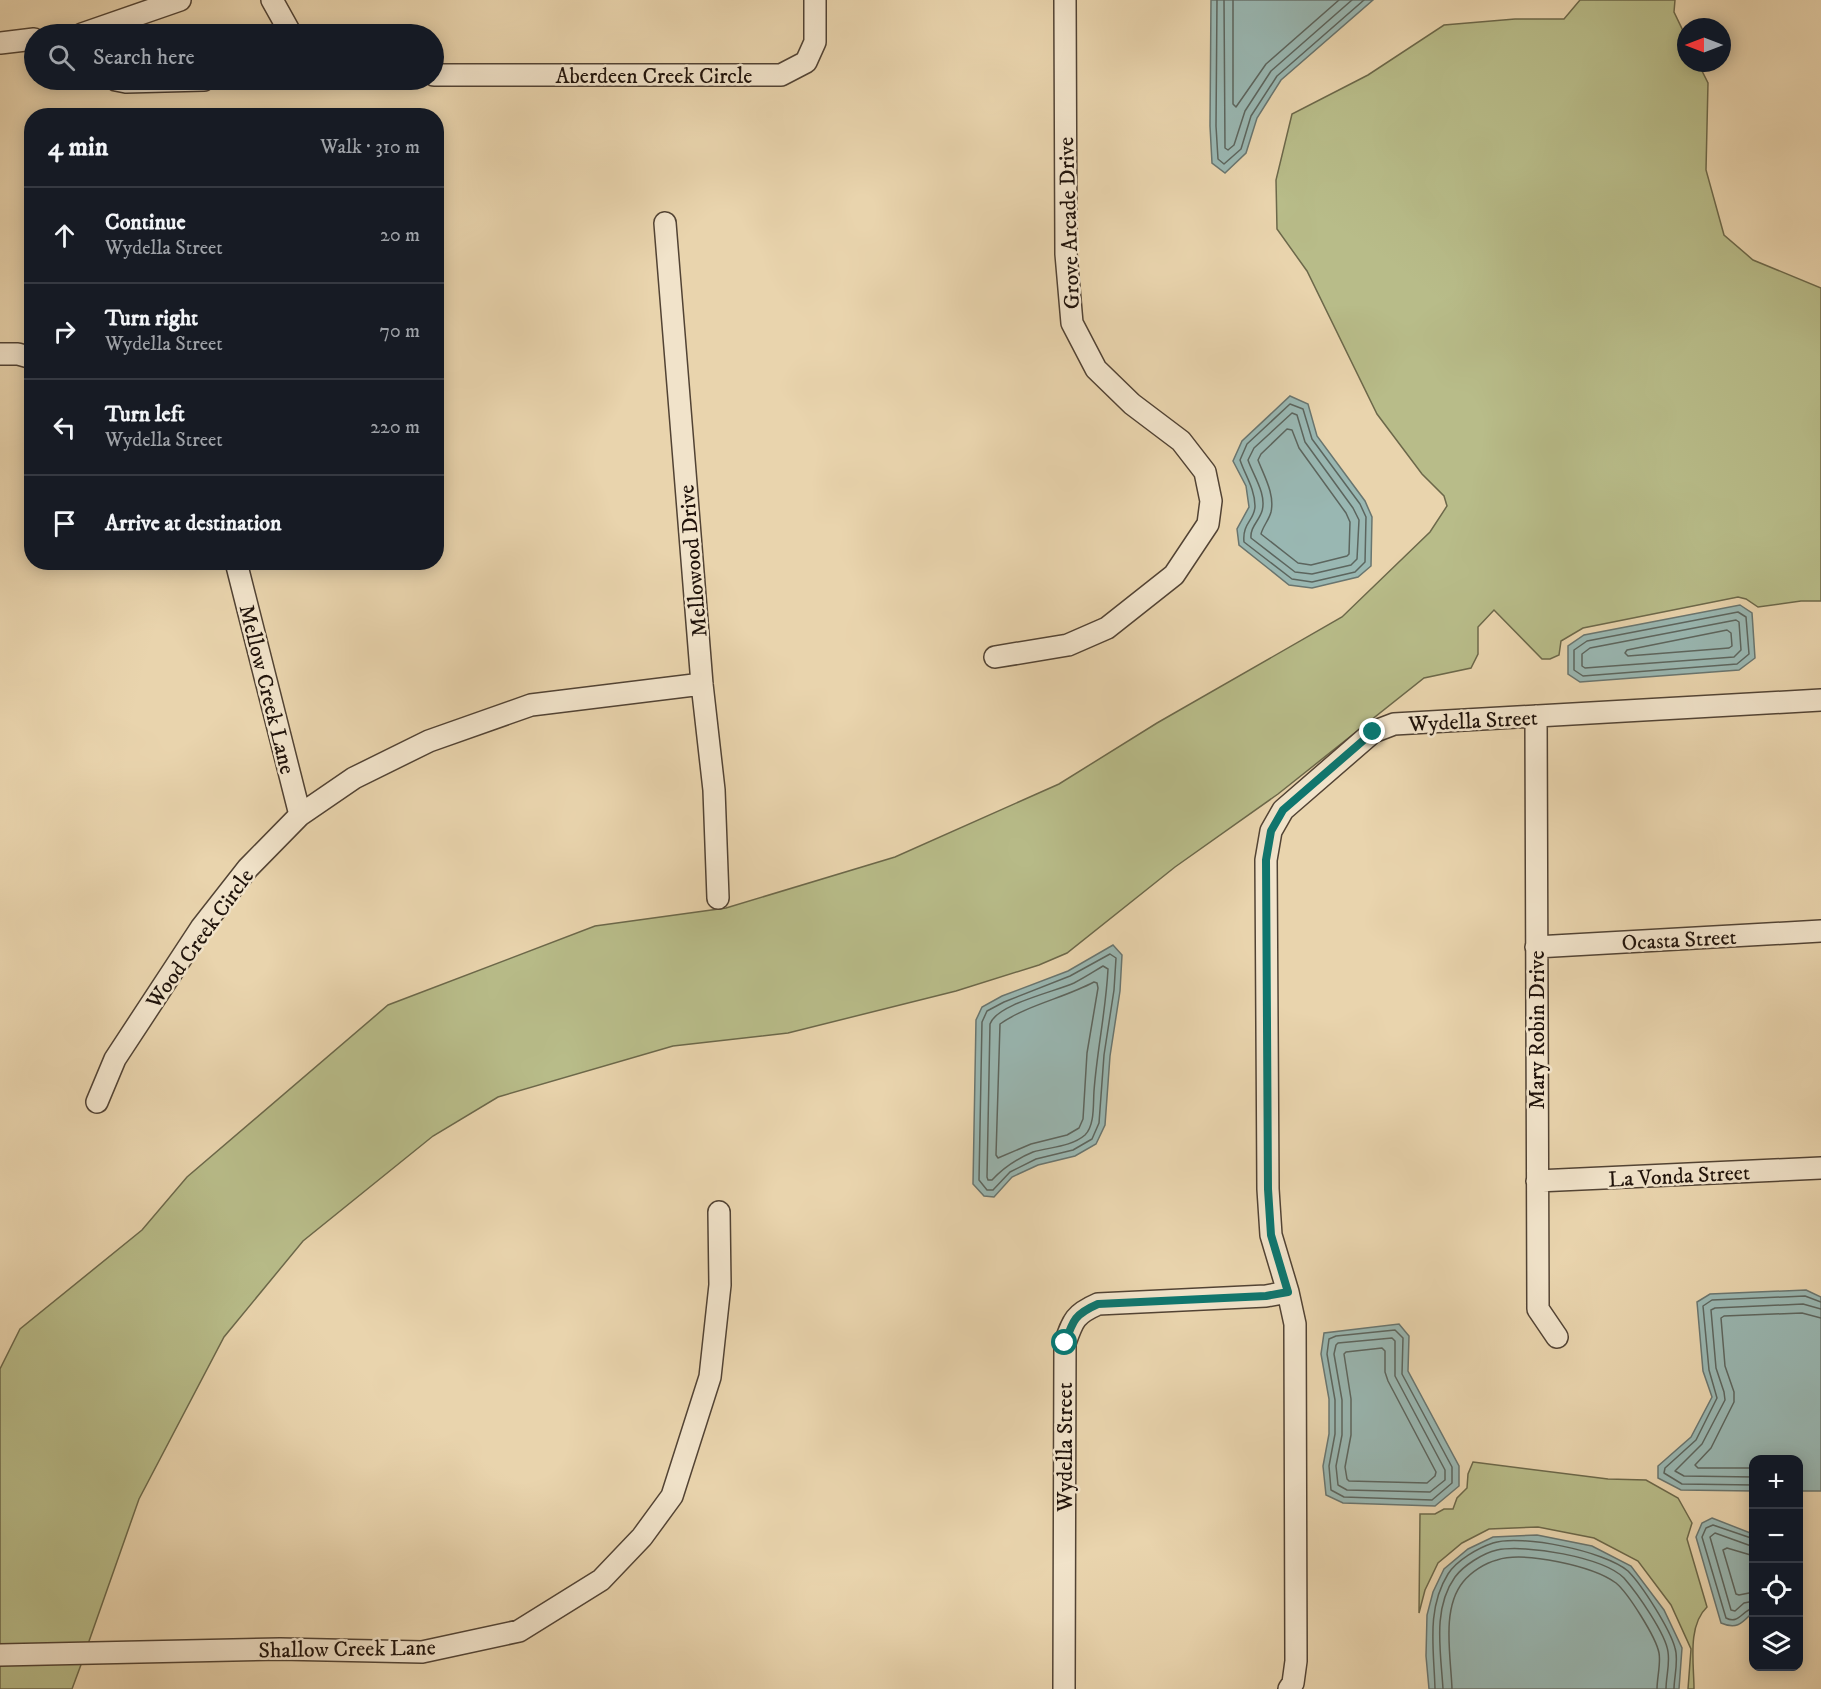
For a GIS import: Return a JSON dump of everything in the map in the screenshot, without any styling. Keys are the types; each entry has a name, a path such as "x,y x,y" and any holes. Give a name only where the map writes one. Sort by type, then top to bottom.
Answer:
{"street":[{"path":"111,24 180,0"},
{"path":"272,0 285,24"},
{"name":"Aberdeen Creek Circle","path":"444,75 782,75 806,62 815,42 815,0"},
{"name":"Grove Arcade Drive","path":"995,657 1068,645 1107,628 1174,575 1208,524 1211,501 1205,472 1181,441 1132,404 1096,369 1072,323 1066,254 1065,0"},
{"path":"0,43 24,40"},
{"name":"Mellowood Drive","path":"665,223 702,684 714,790 718,898"},
{"path":"0,354 24,356"},
{"name":"Mellow Creek Lane","path":"238,570 300,815"},
{"name":"Wood Creek Circle","path":"97,1102 115,1059 201,928 248,867 300,815 354,778 429,741 531,705 702,684"},
{"name":"Wydella Street","path":"1289,1689 1293,1683 1296,1661 1295,1324 1271,1235 1268,1189 1266,860 1271,831 1283,810 1373,732 1394,724 1821,700"},
{"name":"Mary Robin Drive","path":"1536,716 1538,1309 1557,1337"},
{"name":"Ocasta Street","path":"1536,947 1821,931"},
{"name":"La Vonda Street","path":"1537,1181 1821,1168"},
{"name":"Shallow Creek Lane","path":"0,1655 280,1649 422,1652 519,1631 601,1580 648,1528 672,1496 710,1377 720,1285 719,1212"},
{"name":"Wydella Street","path":"1064,1689 1065,1343 1072,1320 1083,1311 1098,1304 1266,1296 1288,1292"}],"green space":[{"path":"1580,0 1675,0 1677,72 1702,72 1708,83 1706,170 1724,235 1753,260 1821,288 1821,601 1801,601 1758,607 1738,597 1583,628 1561,641 1559,655 1550,659 1542,659 1494,610 1478,627 1478,654 1471,668 1424,678 1278,794 1175,867 1067,953 1039,965 956,991 788,1033 673,1046 498,1097 433,1136 303,1241 224,1337 139,1499 88,1644 0,1645 0,1369 20,1329 142,1230 187,1177 388,1005 595,926 726,908 895,857 1059,784 1157,723 1342,617 1430,532 1447,506 1444,496 1422,474 1377,414 1307,271 1277,229 1276,180 1292,114 1368,75 1444,25 1515,19 1564,19"},
{"path":"1473,1462 1608,1479 1646,1480 1678,1498 1692,1523 1687,1539 1707,1607 1701,1615 1694,1635 1694,1689 1688,1689 1691,1649 1671,1605 1638,1561 1594,1538 1538,1527 1489,1529 1462,1543 1438,1563 1425,1590 1419,1613 1420,1514 1435,1514 1444,1509 1453,1509 1457,1498 1467,1488 1468,1474"},
{"path":"82,1662 72,1689 0,1689 0,1664"}],"water":[{"path":"1211,0 1373,0 1281,80 1257,118 1246,153 1225,173 1212,163"},
{"path":"1290,396 1308,404 1317,436 1365,501 1372,517 1371,566 1358,577 1312,588 1289,585 1239,545 1237,529 1249,507 1246,486 1233,461 1242,441"},
{"path":"1740,605 1752,613 1755,658 1739,670 1580,682 1568,674 1568,646 1584,635"},
{"path":"1113,945 1122,955 1120,991 1110,1056 1105,1125 1096,1144 1075,1156 1038,1165 1012,1177 994,1197 984,1196 973,1184 976,1020 982,1007 1002,996 1068,971"},
{"path":"1806,1290 1821,1297 1821,1491 1803,1491 1803,1455 1749,1455 1749,1491 1681,1490 1658,1478 1658,1466 1691,1437 1712,1397 1703,1371 1697,1302 1710,1294"},
{"path":"1399,1324 1409,1336 1408,1371 1459,1466 1459,1486 1435,1506 1343,1503 1326,1495 1323,1466 1329,1434 1329,1399 1321,1354 1324,1333"},
{"path":"1712,1518 1749,1532 1749,1616 1735,1625 1721,1623 1696,1537 1702,1523"},
{"path":"1537,1535 1592,1546 1631,1566 1664,1610 1682,1648 1679,1689 1429,1689 1426,1656 1427,1615 1433,1592 1444,1569 1468,1549 1493,1537"}],"route":[{"path":"1065,1343 1072,1320 1083,1311 1098,1304 1266,1296 1288,1292 1271,1235 1268,1189 1266,860 1271,831 1283,810 1373,732"}]}
